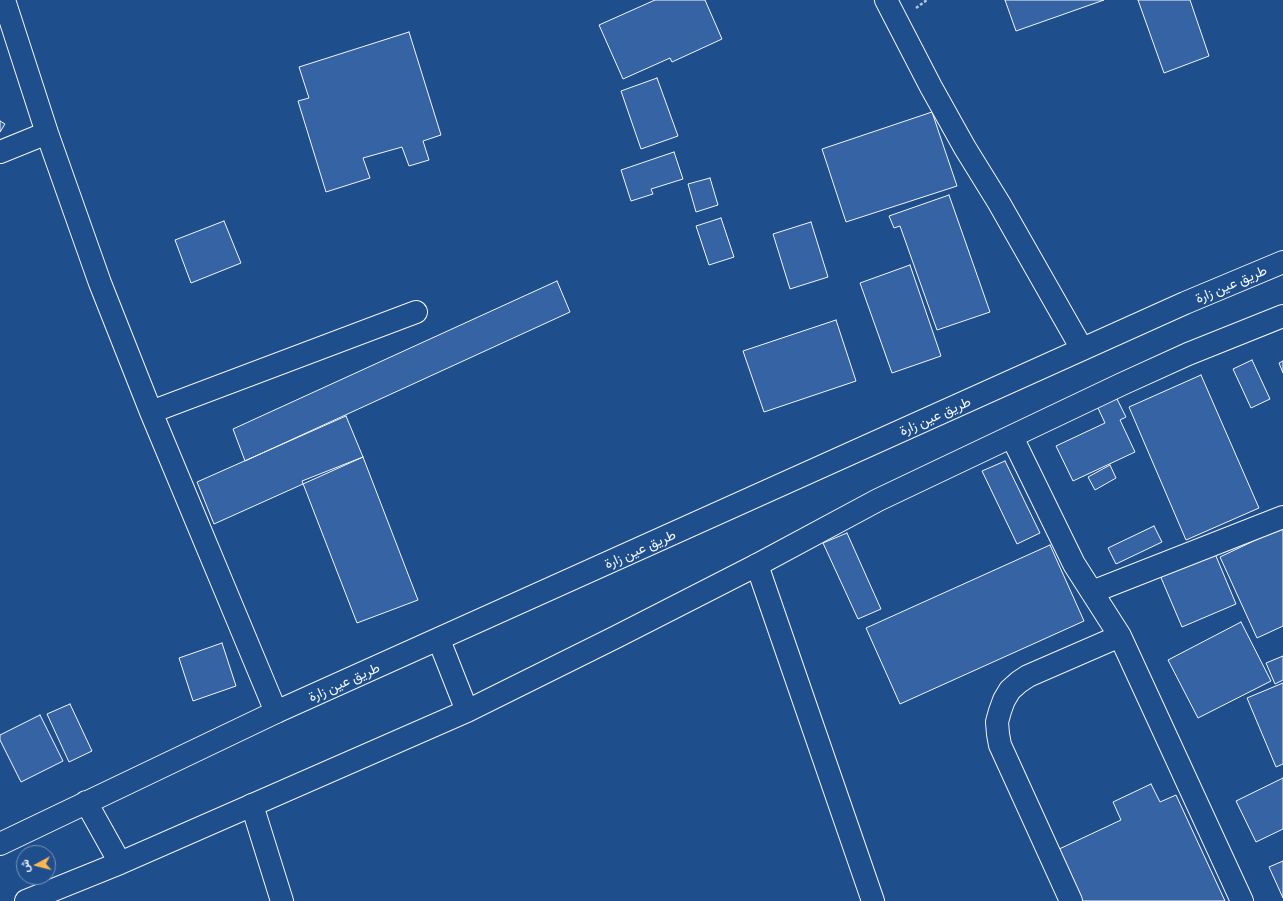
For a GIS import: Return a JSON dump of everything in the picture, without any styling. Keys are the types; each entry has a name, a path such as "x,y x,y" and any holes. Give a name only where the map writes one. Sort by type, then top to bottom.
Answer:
{"main road":[{"path":"4,0 47,133 100,283 151,412 276,712"},
{"path":"886,0 965,148 999,203 1082,349"},
{"path":"0,152 47,133"},
{"name":"طريق عين زارة","path":"0,844 276,712 439,640 1184,303 1283,262"},
{"path":"151,412 416,312"},
{"path":"26,901 120,863 467,711 757,565 878,500 1135,378 1188,354 1283,316"},
{"path":"1012,437 1074,564 1120,636 1242,901"},
{"path":"1092,592 1283,517"},
{"path":"757,565 872,901"},
{"path":"1071,901 1000,745 997,722 1004,700 1010,690 1019,682 1028,676 1120,636"},
{"path":"439,640 467,711"},
{"path":"86,802 120,863"},
{"path":"252,805 282,901"}],"building":[{"path":"655,0 705,0 722,39 672,62 670,58 623,79 599,25"},
{"path":"1005,0 1104,0 1016,31"},
{"path":"1138,0 1190,0 1209,56 1164,73"},
{"path":"409,32 441,135 423,141 429,160 409,166 402,147 363,158 370,178 326,192 298,101 309,98 299,67"},
{"path":"657,78 678,136 641,149 621,91"},
{"path":"932,112 957,186 846,222 822,149"},
{"path":"0,121 5,124 0,132"},
{"path":"674,152 683,179 651,189 653,194 631,201 621,170"},
{"path":"710,178 718,205 696,212 688,184"},
{"path":"949,195 990,312 937,330 900,226 894,228 889,216"},
{"path":"721,218 734,257 709,265 696,226"},
{"path":"224,221 241,263 191,283 175,240"},
{"path":"811,222 828,277 790,289 773,234"},
{"path":"910,265 941,356 892,373 860,283"},
{"path":"557,281 570,312 245,461 233,429"},
{"path":"836,320 856,381 764,412 743,351"},
{"path":"1252,360 1270,399 1251,408 1233,369"},
{"path":"1283,361 1283,373 1279,363"},
{"path":"1201,375 1259,508 1186,540 1129,407"},
{"path":"1116,397 1126,417 1120,420 1135,452 1073,481 1056,446 1105,423 1097,406"},
{"path":"346,416 363,457 214,524 197,482"},
{"path":"363,457 418,600 357,623 302,481"},
{"path":"1005,461 1040,533 1017,544 982,471"},
{"path":"1110,465 1116,478 1095,490 1088,477"},
{"path":"1154,526 1162,542 1116,564 1108,548"},
{"path":"1283,527 1283,626 1257,638 1220,557"},
{"path":"847,533 881,609 858,619 823,543"},
{"path":"1050,545 1084,621 900,704 866,628"},
{"path":"1213,549 1236,604 1182,627 1159,573"},
{"path":"1241,622 1271,681 1198,718 1168,660"},
{"path":"222,643 236,686 193,701 179,658"},
{"path":"1283,656 1283,680 1275,684 1266,663"},
{"path":"1283,683 1283,764 1276,767 1247,698"},
{"path":"70,704 92,751 69,762 47,714"},
{"path":"40,715 63,761 21,782 0,740 0,735"},
{"path":"1283,778 1283,829 1256,842 1236,801"},
{"path":"1151,784 1160,802 1176,795 1225,901 1079,901 1055,851 1121,820 1113,802"},
{"path":"1283,861 1283,898 1269,867"}]}
